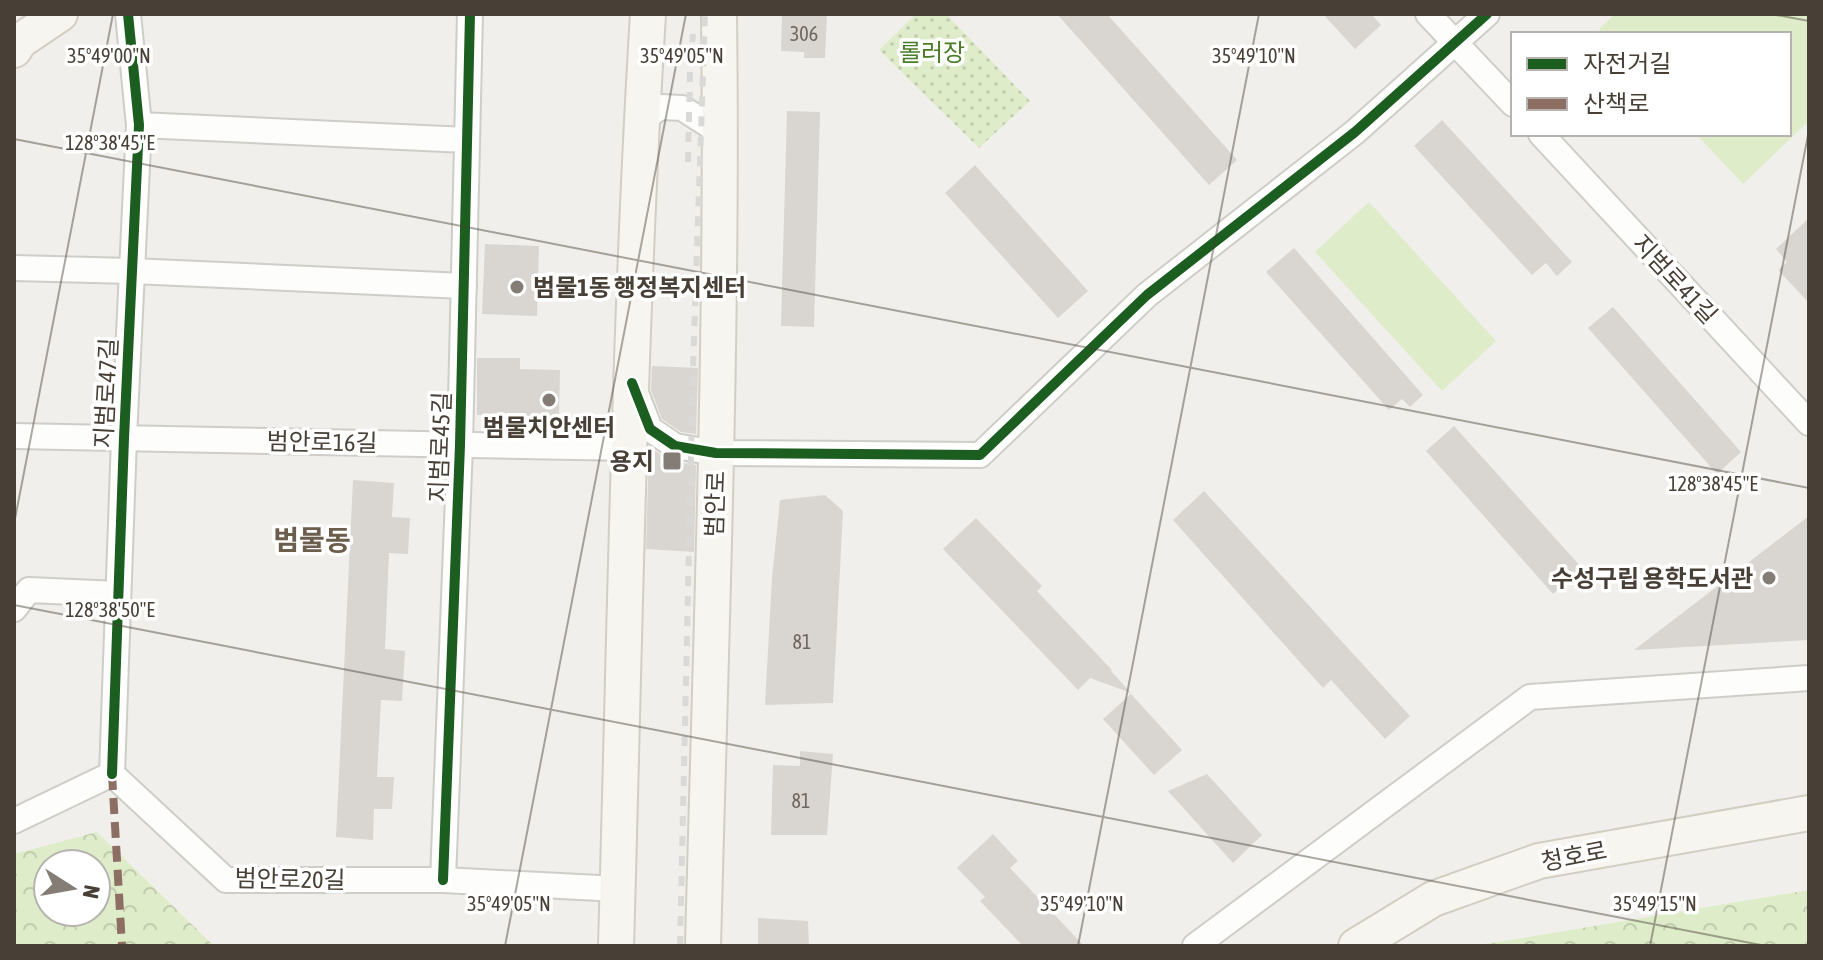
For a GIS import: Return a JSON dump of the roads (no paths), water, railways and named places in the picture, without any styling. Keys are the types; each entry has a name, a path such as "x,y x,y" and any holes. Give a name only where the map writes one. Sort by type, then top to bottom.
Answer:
{"main road":[{"path":"14,50 20,41 60,14"},
{"path":"616,946 641,120 648,14"},
{"name":"범안로","path":"703,946 716,453 721,133 719,14"},
{"name":"청호로","path":"1356,946 1433,899 1539,861 1809,813"}],"street":[{"name":"지범로47길","path":"112,774 139,125 128,14"},
{"name":"지범로45길","path":"443,880 460,445 470,14"},
{"path":"1428,14 1511,102"},
{"path":"632,383 650,429 675,446 716,453 980,455 1147,295 1355,132 1487,14"},
{"path":"641,120 661,107 682,108 721,133"},
{"path":"139,125 467,140"},
{"name":"지범로41길","path":"1543,136 1809,423"},
{"path":"14,268 464,286"},
{"name":"범안로16길","path":"14,436 630,448"},
{"path":"14,609 29,590 118,594"},
{"path":"1195,946 1530,697 1809,678"},
{"path":"14,821 112,774"},
{"name":"범안로20길","path":"112,774 226,880 443,880 618,889"}],"railway":[{"path":"680,946 693,368 705,14"},
{"path":"688,162 693,34"}],"place":[{"name":"범물1동 행정복지센터","path":"517,287"},
{"name":"범물치안센터","path":"549,400"},
{"name":"용지","path":"672,461"},
{"name":"수성구립 용학도서관","path":"1769,578"}],"district":[{"name":"범물동","path":"312,540"}],"park label":[{"name":"롤러장","path":"932,52"}]}
